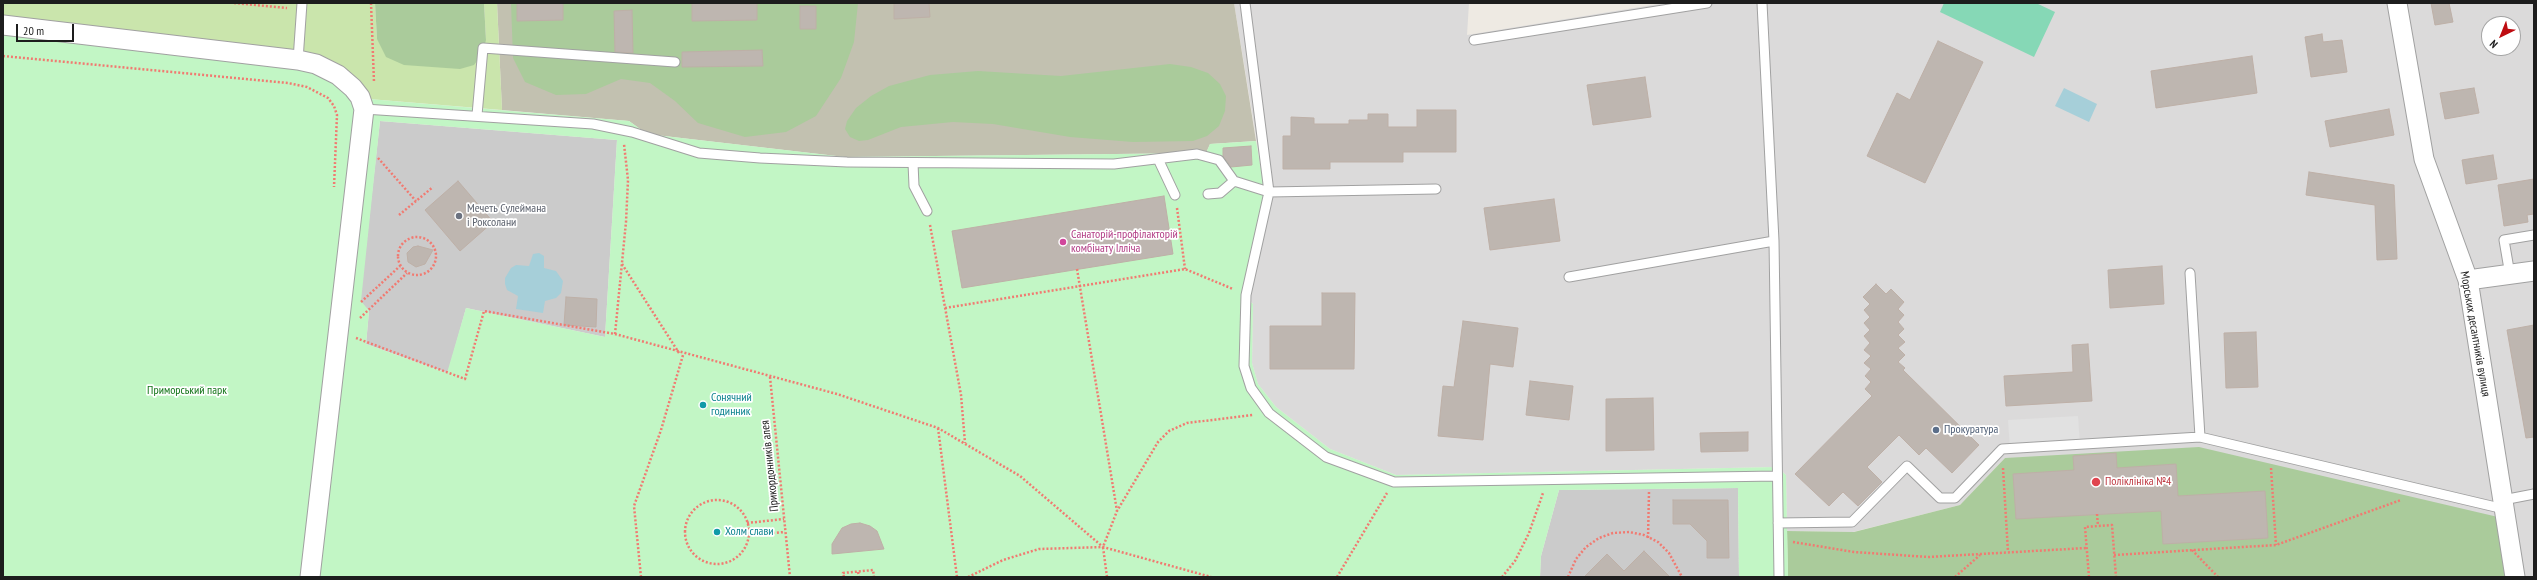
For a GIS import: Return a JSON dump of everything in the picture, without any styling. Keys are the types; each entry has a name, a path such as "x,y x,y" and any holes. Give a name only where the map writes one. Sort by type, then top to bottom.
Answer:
{"street":[{"name":"Морських десантників вулиця","path":"2398,3 2424,159 2468,280 2515,577"},
{"path":"3,25 298,60 316,64 338,75 353,88 369,108 338,332 310,577"},
{"path":"2468,280 2534,272"}],"lane":[{"path":"1245,3 1269,192 1246,295 1244,366 1251,388 1269,413 1326,456 1394,482 1777,476"},
{"path":"1474,40 1707,3"},
{"path":"1762,3 1774,241 1779,577"},
{"path":"298,60 302,6"},
{"path":"477,115 483,48 675,62"},
{"path":"369,108 477,115 613,127 699,153 847,162 1114,164 1159,160 1197,154 1212,158 1224,165 1224,171 1234,181 1269,192 1436,189"},
{"path":"1159,160 1176,196"},
{"path":"913,163 914,186 927,211"},
{"path":"1208,194 1220,193 1234,181"},
{"path":"2510,275 2504,240 2534,235"},
{"path":"1569,277 1774,241"},
{"path":"2190,273 2200,437"},
{"path":"1778,523 1852,522 1907,466 1940,498 1955,498 2002,449 2200,437 2426,491 2504,504 2534,494"}],"path":[{"path":"234,3 302,6"},
{"path":"369,108 371,3"},
{"path":"3,56 281,82 307,86 328,98 334,106 337,115 334,189"},
{"path":"615,334 628,180 622,138"},
{"path":"376,155 416,201"},
{"path":"399,215 432,187"},
{"path":"1176,196 1186,269"},
{"path":"927,211 961,394 965,443"},
{"path":"419,237 431,243 437,256 432,269 420,276 407,273 400,266 398,252 406,241 419,237"},
{"path":"622,264 679,354"},
{"path":"341,310 355,308 400,266"},
{"path":"1077,269 1117,511"},
{"path":"945,308 1186,269 1236,291"},
{"path":"358,320 407,273"},
{"path":"338,332 465,378 484,311 615,334 679,354 837,394 938,428 965,443 1020,476 1102,547"},
{"path":"642,577 634,506 661,430 683,355"},
{"name":"Прикордонників алея","path":"770,378 790,577"},
{"path":"1107,577 1102,547 1117,511 1158,442 1169,431 1187,423 1269,413"},
{"path":"938,428 958,577"},
{"path":"2002,449 2008,552"},
{"path":"2270,454 2276,545"},
{"path":"1648,538 1650,478"},
{"path":"1502,577 1515,561 1529,533 1548,480"},
{"path":"1337,577 1394,482"},
{"path":"2114,555 2276,545 2426,491"},
{"path":"714,500 734,504 742,510 747,523 749,535 746,549 739,557 720,565 710,564 693,554 684,535 685,525 695,508 714,500"},
{"path":"2097,514 2098,526"},
{"path":"747,523 784,519"},
{"path":"2089,577 2085,527 2112,525 2116,577"},
{"path":"749,535 785,532"},
{"path":"1568,577 1576,559 1586,547 1598,538 1629,532 1658,542 1669,553 1682,577"},
{"path":"1778,539 1854,552 1928,557 2086,548"},
{"path":"968,577 1004,560 1039,549 1102,547 1211,577"},
{"path":"2192,550 2218,577"},
{"path":"1955,577 1981,554"},
{"path":"844,577 843,573 873,570 874,577"},
{"path":"858,572 859,577"}],"shaded area":[{"path":"497,3 1234,3 1256,141 1210,144 1206,153 845,157 647,134 629,121 502,110"},
{"path":"1234,3 1469,3 1467,35 1665,3 2534,3 2534,577 2507,577 2005,458 1960,505 1853,532 1787,531 1786,475 1777,467 1396,475 1330,449 1276,407 1258,384 1252,363 1253,304 1242,294 1265,192"},
{"path":"380,121 617,140 605,337 466,308 448,373 366,344 369,311 360,301"},
{"path":"2078,416 2080,445 2010,449 2008,420"},
{"path":"1738,488 1739,577 1540,577 1541,556 1559,490"}],"green space":[{"path":"3,3 375,3 377,39 486,40 484,3 497,3 502,110 369,99 3,23"},
{"path":"375,3 484,3 486,40 482,54 474,65 460,69 404,65 386,57 377,39"},
{"path":"511,3 858,3 854,42 841,78 816,116 786,132 745,137 698,123 675,101 650,83 621,79 586,94 556,95 525,82 513,58"},
{"path":"1944,3 2036,3 2055,12 2034,57 1940,12"},
{"name":"Приморський парк","path":"3,23 302,55 369,99 629,121 647,134 845,157 1206,153 1210,144 1256,141 1265,192 1242,294 1253,304 1252,363 1258,384 1276,407 1330,449 1396,475 1777,467 1786,475 1788,577 1739,577 1738,488 1559,490 1541,556 1540,577 3,577","holes":["380,121 617,140 605,337 466,308 447,373 366,344 369,311 361,301"]},
{"path":"1170,64 1191,67 1208,73 1220,84 1226,96 1225,111 1219,126 1207,136 1193,141 1133,142 1070,137 993,124 953,122 901,127 868,140 859,141 850,137 845,129 847,121 856,108 871,96 889,86 930,75 978,71 1061,76"},
{"path":"2199,447 2498,517 2507,577 1788,577 1787,531 1854,532 1960,505 2005,458"}],"water":[{"path":"2064,88 2097,104 2089,122 2055,106"},
{"path":"539,253 544,256 544,268 556,271 563,281 561,293 556,298 545,301 543,313 516,309 518,296 507,290 505,278 511,268 516,265 529,266 533,254"}],"building":[{"path":"517,3 563,3 563,20 517,21"},
{"path":"692,3 757,3 757,20 692,21"},
{"path":"894,3 929,3 930,17 894,19"},
{"path":"2431,3 2449,3 2453,22 2435,25"},
{"path":"800,6 816,6 816,29 800,29"},
{"path":"632,10 633,53 615,52 614,11"},
{"path":"2322,34 2323,42 2342,40 2347,72 2311,77 2305,37"},
{"path":"1938,41 1983,62 1925,183 1867,156 1897,93 1910,100"},
{"path":"762,50 763,66 682,67 682,52"},
{"path":"2252,56 2257,93 2156,108 2151,71"},
{"path":"1645,77 1651,117 1593,125 1587,85"},
{"path":"2474,88 2479,113 2445,119 2440,93"},
{"path":"2389,109 2394,135 2330,147 2325,121"},
{"path":"1417,110 1456,110 1456,152 1403,152 1403,162 1330,162 1330,169 1283,169 1283,136 1291,136 1291,117 1314,118 1314,124 1349,124 1349,120 1368,120 1368,114 1388,114 1388,127 1417,127"},
{"path":"1251,146 1252,165 1231,167 1223,156 1223,148"},
{"path":"2493,155 2497,179 2466,184 2462,160"},
{"path":"2309,172 2394,185 2397,259 2377,260 2375,205 2306,195"},
{"path":"2534,179 2534,214 2527,215 2528,222 2504,226 2498,185"},
{"path":"458,181 493,222 460,251 425,210"},
{"path":"1164,196 1173,254 962,288 952,231"},
{"path":"1554,199 1560,241 1490,250 1484,208"},
{"path":"418,246 433,250 425,264 416,267 408,262 407,253 413,247"},
{"path":"2162,266 2164,304 2110,308 2108,270"},
{"path":"1876,284 1886,294 1891,289 1904,302 1898,309 1904,315 1898,322 1904,329 1898,335 1905,342 1898,348 1905,355 1898,362 1905,368 1903,370 1979,445 1952,473 1926,448 1919,455 1899,435 1867,467 1882,482 1858,506 1843,492 1829,506 1795,474 1872,396 1865,389 1871,382 1865,376 1871,369 1864,363 1871,356 1864,350 1870,343 1864,336 1870,330 1864,323 1870,317 1864,310 1870,304 1863,297"},
{"path":"1322,293 1355,293 1354,369 1270,369 1270,326 1322,326"},
{"path":"566,297 597,299 596,327 564,325"},
{"path":"1463,321 1518,328 1513,367 1490,364 1483,440 1438,436 1443,386 1454,387"},
{"path":"2534,325 2534,437 2526,438 2507,330"},
{"path":"2256,332 2258,387 2226,388 2224,333"},
{"path":"2088,344 2092,401 2006,406 2004,376 2073,372 2072,345"},
{"path":"1530,381 1573,386 1569,420 1526,415"},
{"path":"1653,398 1654,450 1606,451 1606,399"},
{"path":"1748,432 1748,451 1701,452 1700,433"},
{"path":"2116,453 2117,468 2176,464 2178,496 2265,491 2268,538 2163,544 2161,511 2016,519 2013,474 2074,470 2073,456"},
{"path":"1673,500 1728,500 1729,558 1707,558 1707,541 1690,524 1673,524"},
{"path":"860,523 870,526 877,531 884,549 832,554 832,544 842,528 851,524"},
{"path":"1644,551 1670,577 1584,577 1607,554 1624,571"}],"place":[{"name":"Мечеть Сулеймана і Роксолани","path":"459,216"},
{"name":"Санаторій-профілакторій комбінату Ілліча","path":"1063,242"},
{"name":"Сонячний годинник","path":"703,405"},
{"name":"Прокуратура","path":"1936,430"},
{"name":"Поліклініка №4","path":"2096,482"},
{"name":"Холм слави","path":"717,532"}]}
